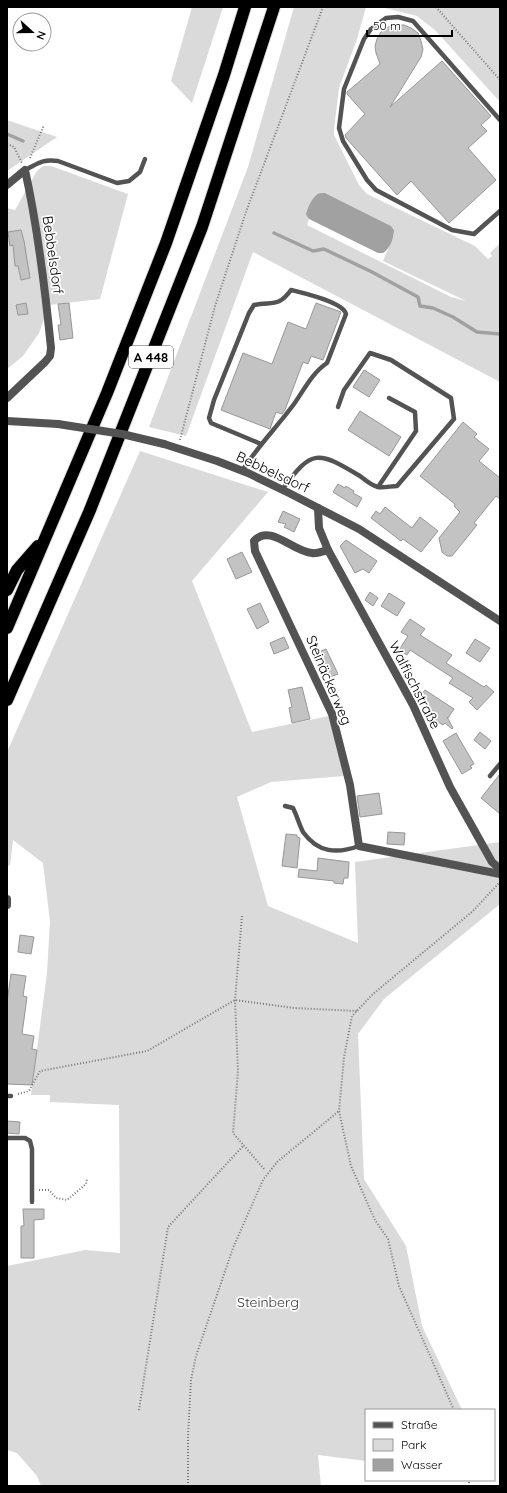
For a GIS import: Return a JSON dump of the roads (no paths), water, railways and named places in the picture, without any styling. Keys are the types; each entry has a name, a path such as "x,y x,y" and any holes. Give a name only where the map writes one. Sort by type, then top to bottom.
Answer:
{"highway":[{"name":"A 448","path":"7,628 107,393 166,243 224,75 245,7"},
{"name":"A 448","path":"7,700 90,510 202,227 274,7"},
{"path":"7,590 17,570 46,536"}],"street":[{"path":"7,185 25,170"},
{"name":"Bebbelsdorf","path":"7,398 38,370 51,352 45,292 32,200 25,170"},
{"name":"Bebbelsdorf","path":"7,421 58,424 122,434 178,448 242,471 358,529 500,621"},
{"name":"Walfischstraße","path":"318,508 319,528 328,550 413,705 450,787 492,862 500,869"},
{"name":"Steinäckerweg","path":"328,550 313,554 300,551 278,538 265,534 258,537 254,541 255,551 332,714 350,785 359,846"},
{"path":"359,846 500,874"},
{"path":"7,899 7,905"}],"lane":[{"path":"500,120 413,21 398,17 386,18 371,29 364,39 344,89 339,128 343,141 367,180 376,190 452,230 474,234 500,211"},
{"path":"25,170 43,161 58,161 116,183 129,181 140,172 145,159"},
{"path":"242,471 320,368 327,363 346,314 343,308 318,298 291,290 286,298 276,304 254,305 249,313 214,400 209,418 211,423 261,444"},
{"path":"282,490 300,466 306,461 315,458 323,458 334,461 378,487 397,486 454,419 451,398 391,360 370,353 344,390 338,408"},
{"path":"378,487 416,431 415,412 389,398"},
{"path":"490,776 500,764"},
{"path":"285,806 293,808 304,832 318,846 327,850 340,851 359,846"},
{"path":"7,1138 25,1138 30,1141 32,1149 32,1202"}],"water":[{"path":"325,193 391,226 394,233 388,249 383,253 378,253 309,219 306,215 312,200 319,194"}],"waterway":[{"path":"7,134 23,141"},
{"path":"274,233 313,251 324,249 372,272 418,297 420,306 433,308 453,317 477,332 500,334"}],"park label":[{"name":"Steinberg","path":"268,1302"}]}
